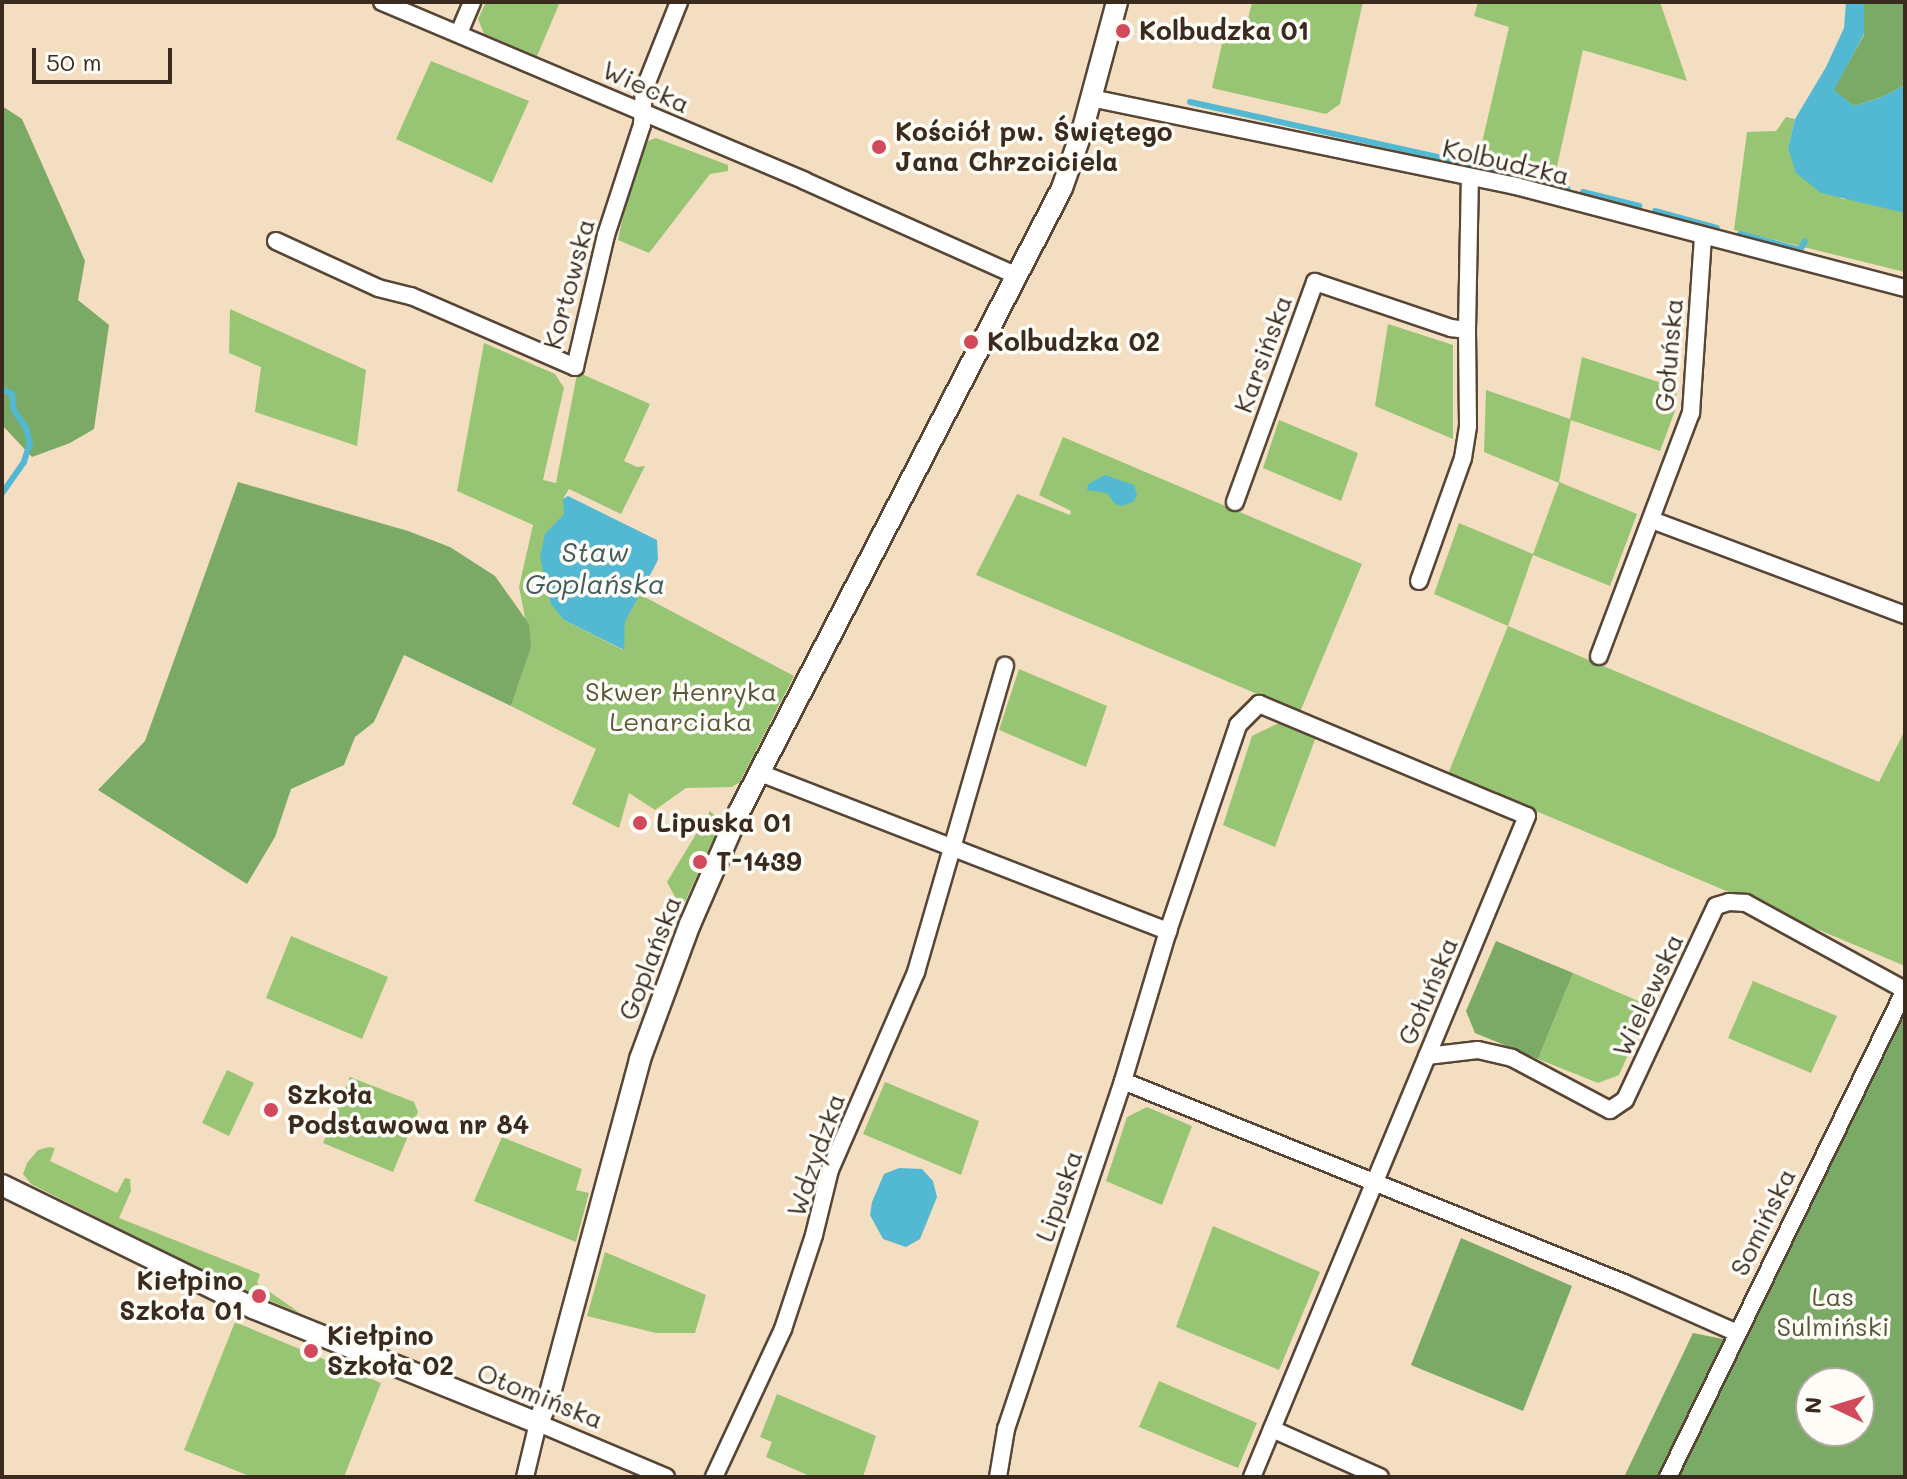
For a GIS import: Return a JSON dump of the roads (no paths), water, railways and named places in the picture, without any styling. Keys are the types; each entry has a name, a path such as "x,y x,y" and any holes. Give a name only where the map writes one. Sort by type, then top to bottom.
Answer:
{"street":[{"name":"Wiecka","path":"382,2 845,198 1017,276"},
{"path":"459,33 472,2"},
{"name":"Kortowska","path":"276,241 378,288 411,296 575,367 606,235 643,113 644,90 679,2"},
{"name":"Goplańska","path":"525,1477 640,1059 702,896 760,773 1062,188 1117,2"},
{"name":"Kolbudzka","path":"1091,98 1470,177 1905,288"},
{"path":"1419,581 1463,458 1468,426 1470,177"},
{"name":"Gołuńska","path":"1599,656 1691,413 1703,237"},
{"name":"Karsińska","path":"1235,502 1315,282 1451,328 1467,330"},
{"path":"1652,520 1905,615"},
{"name":"Wdzydzka","path":"714,1477 783,1329 814,1235 830,1170 916,972 950,844 1005,666"},
{"name":"Lipuska","path":"998,1477 1006,1429 1238,725 1259,704 1527,816"},
{"path":"760,773 950,844 1168,931"},
{"name":"Gołuńska","path":"1252,1477 1527,816"},
{"name":"Wielewska","path":"1427,1056 1478,1050 1512,1058 1610,1110 1625,1100 1716,906 1729,902 1746,903 1905,990"},
{"name":"Somińska","path":"1668,1477 1735,1332 1905,990"},
{"path":"1123,1081 1624,1283 1735,1332"},
{"name":"Otomińska","path":"2,1185 253,1308 666,1477"},
{"path":"1272,1429 1380,1477"}],"water":[{"path":"1846,2 1864,2 1864,34 1834,90 1854,106 1905,85 1905,213 1821,193 1796,173 1788,148 1795,119 1826,67 1844,28"},
{"path":"1105,475 1134,485 1137,495 1133,502 1122,506 1115,504 1107,493 1087,490 1088,484"},
{"name":"Staw Goplańska","path":"568,496 657,540 658,560 625,622 624,650 564,620 551,604 540,557 545,534 564,514 563,499"},
{"path":"899,1168 922,1169 933,1181 937,1197 920,1239 906,1247 883,1239 870,1215 884,1174"}],"waterway":[{"path":"1190,102 1500,171"},
{"path":"1518,175 1567,188"},
{"path":"1583,192 1639,206"},
{"path":"1655,211 1717,228"},
{"path":"1740,234 1800,250 1805,241"},
{"path":"2,389 12,394 14,410 26,428 30,443 24,462 2,493"}],"place":[{"name":"Kolbudzka 01","path":"1123,31"},
{"name":"Kościół pw. Świętego Jana Chrzciciela","path":"879,147"},
{"name":"Kolbudzka 02","path":"971,342"},
{"name":"Lipuska 01","path":"640,823"},
{"name":"T-1439","path":"700,862"},
{"name":"Szkoła Podstawowa nr 84","path":"271,1110"},
{"name":"Kiełpino Szkoła 01","path":"259,1296"},
{"name":"Kiełpino Szkoła 02","path":"311,1351"}],"park label":[{"name":"Skwer Henryka Lenarciaka","path":"681,707"},
{"name":"Las Sulmiński","path":"1833,1312"}]}
